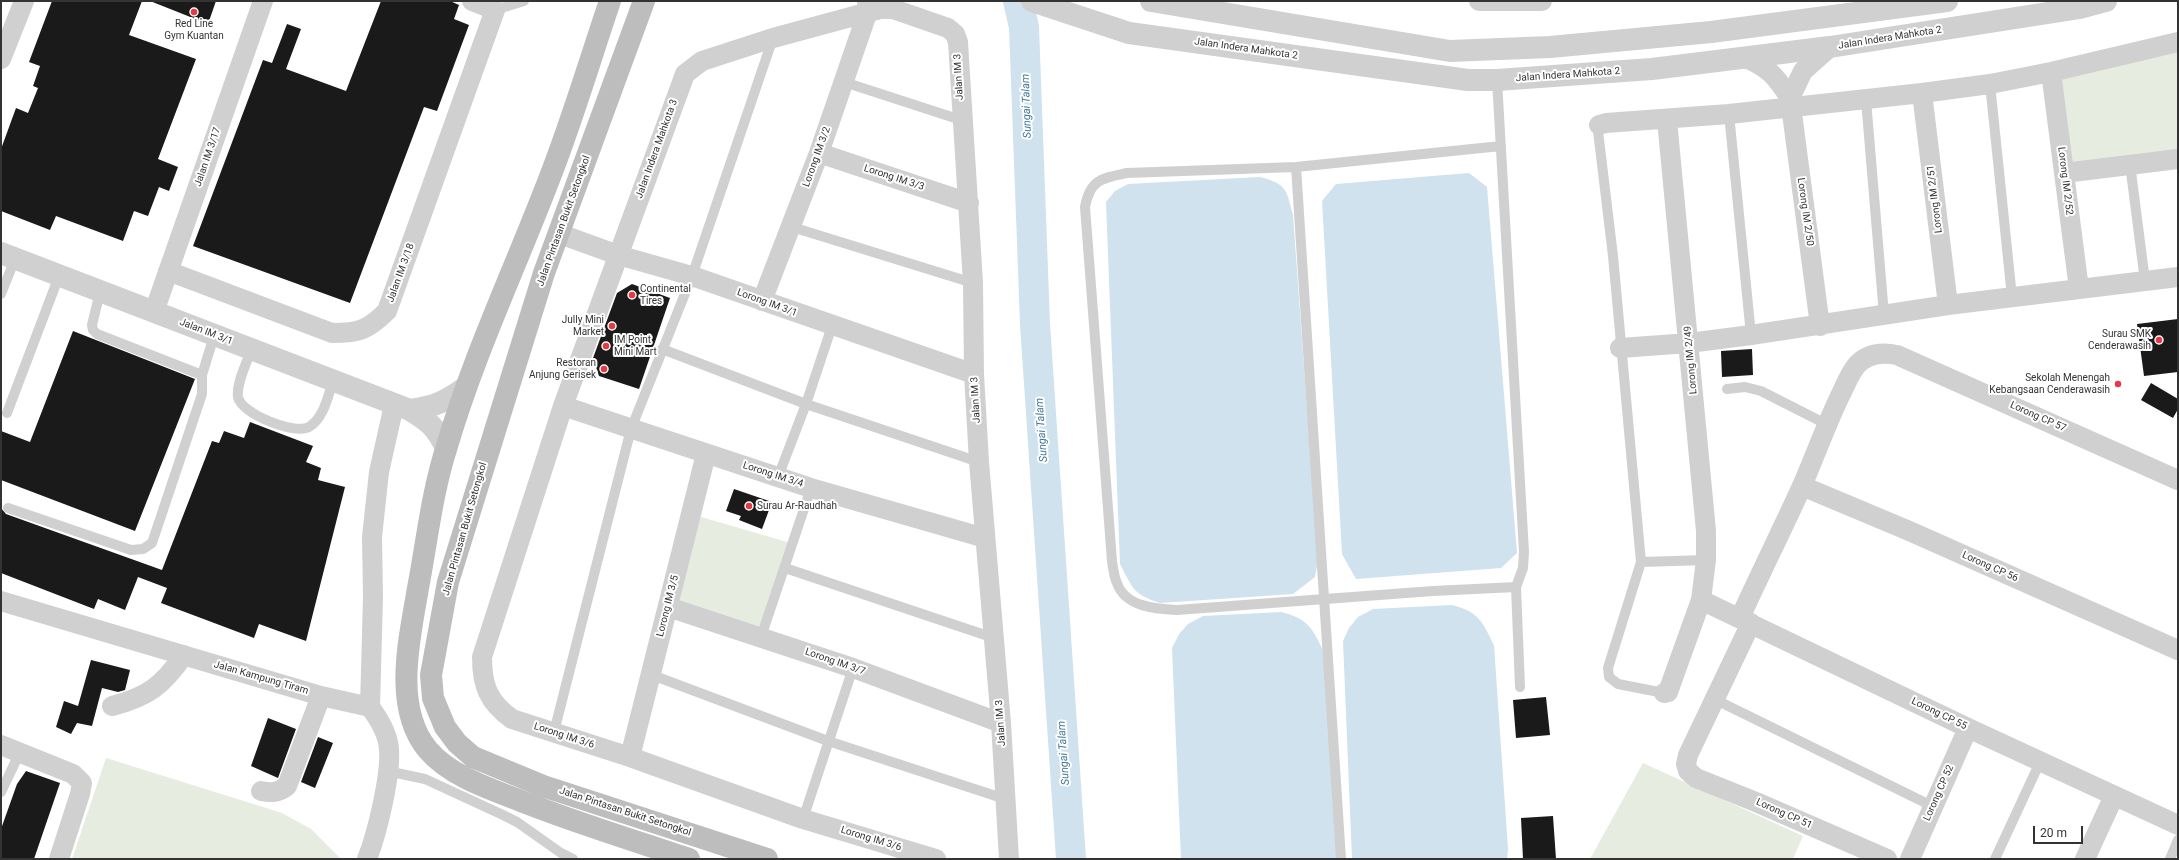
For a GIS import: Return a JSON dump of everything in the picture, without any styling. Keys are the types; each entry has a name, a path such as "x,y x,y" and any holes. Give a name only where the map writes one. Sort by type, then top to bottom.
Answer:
{"main road":[{"path":"610,1 555,166 466,387 446,448 437,485 406,661 408,697 413,724 427,749 445,765 483,786 559,816 689,859"},
{"name":"Jalan Pintasan Bukit Setongkol","path":"644,1 560,234 544,273 448,582 431,675 433,698 445,727 457,743 473,757 543,786 767,859"}],"street":[{"path":"1,60 24,1"},
{"name":"Jalan IM 3/17","path":"154,312 263,1"},
{"path":"472,1 495,10"},
{"name":"Jalan Indera Mahkota 2","path":"1032,1 1129,33 1468,80 1497,80 1652,69 1830,47 2080,8 2106,1"},
{"path":"1151,1 1450,51 1550,47 1711,32 1947,1"},
{"path":"1479,1 1542,1"},
{"name":"Jalan Indera Mahkota 3","path":"563,406 685,74 702,61 867,6"},
{"name":"Lorong IM 3/2","path":"762,301 792,227 819,154 844,82 867,6"},
{"name":"Jalan IM 3","path":"867,6 893,9 948,28 955,34 958,42 961,120 969,203 973,283 974,374 979,462 1001,723 1009,859"},
{"name":"Jalan IM 3/18","path":"168,271 332,333 354,333 373,326 387,311 495,10"},
{"path":"1599,125 1606,123 1667,120 1729,114 1790,103 1866,100 1990,84 2051,72 2178,42"},
{"path":"1790,103 1803,71 1830,47"},
{"path":"1743,57 1761,64 1773,73 1790,103"},
{"name":"Lorong IM 2/52","path":"2051,72 2079,289"},
{"name":"Lorong IM 2/51","path":"1922,93 1948,305"},
{"name":"Lorong IM 2/50","path":"1790,103 1820,326"},
{"name":"Lorong IM 2/49","path":"1664,693 1668,692 1700,600 1706,560 1706,531 1667,120"},
{"name":"Lorong IM 3/3","path":"819,154 969,203"},
{"path":"2064,173 2178,159"},
{"name":"Lorong IM 3/1","path":"560,234 618,255 692,276 832,326 974,374"},
{"name":"Jalan IM 3/1","path":"8,256 402,408 429,421 437,431 446,448"},
{"path":"1620,348 1689,343 1820,326 2012,296 2178,277"},
{"name":"Lorong CP 57","path":"1826,424 1856,366 1864,359 1874,354 1885,353 1897,355 2178,480"},
{"path":"367,859 378,822 387,771 389,748 386,736 370,707 373,596 372,537 379,472 402,408 435,406 446,401 466,387"},
{"name":"Lorong IM 3/4","path":"563,406 812,488 985,538"},
{"name":"Lorong IM 3/6","path":"563,406 482,657 482,672 486,691 500,711 512,719 630,757 803,818 936,859"},
{"path":"1714,699 1826,424"},
{"name":"Lorong IM 3/5","path":"630,757 652,675 706,454"},
{"name":"Lorong CP 56","path":"1802,486 1907,530 2178,650"},
{"name":"Lorong CP 55","path":"1700,600 2040,762 2178,825"},
{"name":"Jalan Kampung Tiram","path":"1,601 321,696 370,707"},
{"name":"Lorong IM 3/7","path":"668,607 853,668 1001,723"},
{"path":"112,706 130,701 160,686 184,655"},
{"path":"261,791 273,793 282,790 287,786 321,696"},
{"name":"Lorong CP 51","path":"1714,699 1693,743 1686,764 1688,771 1696,778 1756,802 1887,859"},
{"name":"Lorong CP 52","path":"1910,859 1932,806 1968,728"},
{"path":"1,745 19,754 73,774 82,783 80,794 58,859"},
{"path":"2086,859 2114,796"}],"lane":[{"path":"495,10 524,1"},
{"path":"554,732 631,429 692,276 773,38"},
{"path":"1497,80 1524,552 1523,568 1516,587 1520,687"},
{"path":"844,82 961,120"},
{"path":"1990,84 2012,296"},
{"path":"1866,100 1884,315"},
{"path":"1729,114 1751,335"},
{"path":"1599,125 1598,131 1613,256 1620,348 1641,562 1608,668 1609,677 1618,684 1664,693"},
{"path":"1501,146 1296,167 1127,173 1100,179 1088,194 1085,207 1112,561 1117,585 1129,599 1151,608 1177,610 1433,591 1516,587"},
{"path":"2130,164 2145,281"},
{"path":"1296,167 1341,859"},
{"path":"792,227 973,283"},
{"path":"1,294 8,256"},
{"path":"7,413 59,276"},
{"path":"100,292 92,325 93,330 97,334 202,375"},
{"path":"778,477 806,404 832,326"},
{"path":"8,508 131,550 143,549 152,543 200,399 202,375 214,336"},
{"path":"662,349 806,404 979,462"},
{"path":"251,350 238,390 238,399 245,409 267,421 301,429 309,427 319,416 333,381"},
{"path":"1727,388 1745,387 1761,391 1826,424"},
{"path":"761,637 812,488"},
{"path":"1641,562 1706,560"},
{"path":"785,568 994,638"},
{"path":"803,818 853,668"},
{"path":"652,675 828,741 1005,799"},
{"path":"1714,699 1932,806"},
{"path":"1,792 19,754"},
{"path":"1995,859 2040,762"},
{"path":"387,771 425,780 503,815 517,822 561,853 573,859"},
{"path":"2170,859 2178,840"}],"shaded area":[{"path":"2178,49 2178,163 2069,177 2057,80"},
{"path":"691,514 794,544 761,637 668,607"},
{"path":"106,758 282,813 311,829 341,859 72,859"},
{"path":"1643,763 1803,836 1793,859 1590,859"}],"water":[{"path":"1469,173 1487,187 1517,553 1501,568 1356,579 1342,554 1322,201 1336,184"},
{"path":"1260,177 1276,182 1284,189 1287,193 1293,215 1318,560 1315,577 1293,594 1160,603 1138,593 1131,585 1120,564 1106,202 1115,191 1128,184"},
{"path":"1452,605 1474,614 1483,624 1494,645 1508,849 1507,859 1352,859 1343,641 1349,628 1358,617 1373,609"},
{"path":"1281,612 1304,621 1313,631 1324,652 1338,859 1181,859 1172,648 1179,634 1188,624 1203,616"}],"building":[{"path":"52,1 142,1 129,35 196,59 158,159 178,167 169,191 159,187 148,216 134,211 123,241 56,216 50,230 1,211 1,149 16,108 28,113 38,88 33,86 40,66 29,62"},
{"name":"Red Line Gym Kuantan","path":"150,1 216,1 208,24"},
{"path":"381,1 450,1 459,5 454,19 469,25 437,111 424,107 350,303 193,246 263,60 272,63 287,24 301,29 286,69 346,91"},
{"path":"632,284 670,298 639,389 599,376 593,358 617,293"},
{"name":"Surau SMK Cenderawasih","path":"2178,319 2178,372 2144,376 2137,324"},
{"path":"73,331 195,379 135,531 1,480 1,431 30,442"},
{"path":"1752,349 1753,375 1722,377 1721,351"},
{"path":"2151,383 2178,399 2178,409 2173,418 2141,400"},
{"path":"250,422 313,446 306,462 321,468 318,480 345,487 306,641 259,624 254,638 161,603 167,588 138,577 125,610 98,599 94,609 1,573 1,508 6,514 162,570 212,441 219,443 224,431 244,438"},
{"name":"Surau Ar-Raudhah","path":"734,489 772,502 762,529 739,520 741,516 726,511"},
{"path":"91,660 130,670 125,690 118,692 102,688 92,726 77,723 71,734 56,727 64,701 78,706"},
{"path":"1546,697 1550,735 1516,738 1513,700"},
{"path":"268,718 296,729 278,778 251,766"},
{"path":"318,737 333,743 315,788 301,782"},
{"path":"26,771 60,783 34,859 1,859 1,829 17,784"},
{"path":"1553,816 1556,859 1523,859 1521,818"}],"waterway":[{"name":"Sungai Talam","path":"1018,1 1024,27 1035,324 1071,859"}],"place":[{"name":"Red Line Gym Kuantan","path":"194,12"},
{"name":"Continental Tires","path":"632,295"},
{"name":"Jully Mini Market","path":"612,326"},
{"name":"Surau SMK Cenderawasih","path":"2159,340"},
{"name":"IM Point Mini Mart","path":"606,346"},
{"name":"Restoran Anjung Gerisek","path":"604,369"},
{"name":"Sekolah Menengah Kebangsaan Cenderawasih","path":"2118,384"},
{"name":"Surau Ar-Raudhah","path":"749,506"}]}
